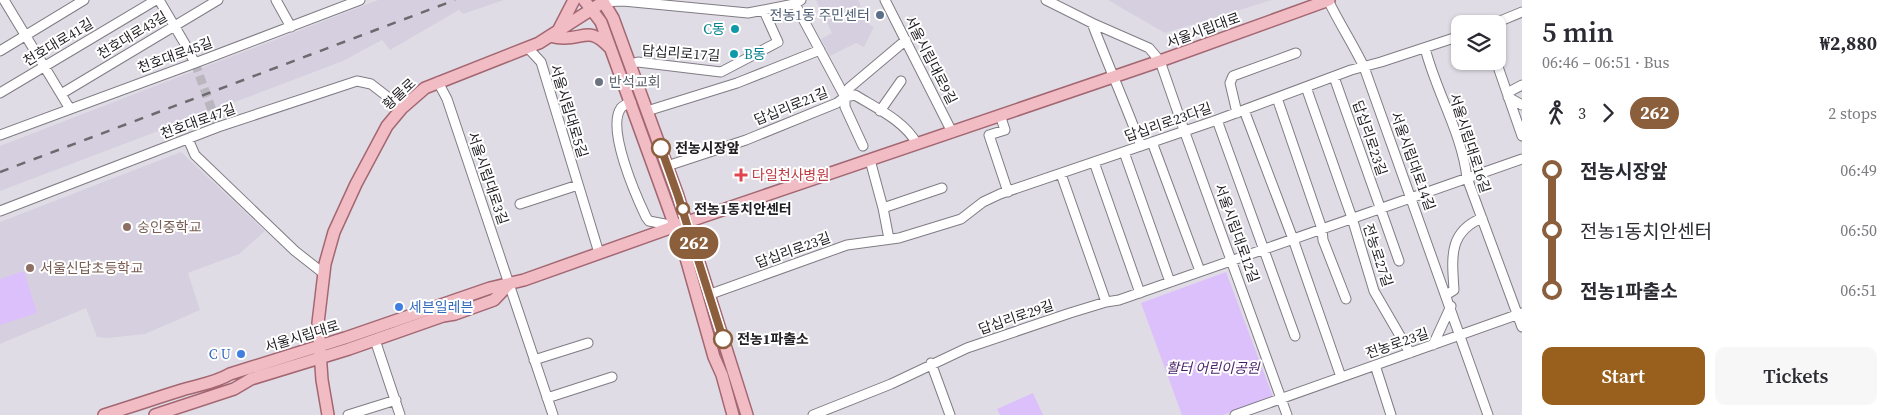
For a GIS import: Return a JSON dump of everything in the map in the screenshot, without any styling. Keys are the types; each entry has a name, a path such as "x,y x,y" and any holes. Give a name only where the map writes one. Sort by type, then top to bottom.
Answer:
{"main road":[{"name":"서울시립대로","path":"155,415 234,389 252,379 320,352 490,288 509,284 599,254 675,226 1160,61 1329,0"},
{"name":"황물로","path":"328,415 318,323 324,273 330,243 356,184 383,132 402,108 422,90 438,82 528,48 554,33 588,5 603,1"},
{"path":"603,1 613,18 687,222 708,295 714,308 747,415"},
{"path":"572,2 554,33 564,39 580,35 594,36 600,38 611,50"},
{"path":"588,5 601,22 675,226 733,415"},
{"name":"서울시립대로","path":"104,415 215,381 230,374 375,340 494,300 509,284"}],"street":[{"path":"0,52 84,0"},
{"path":"157,0 175,26 195,63"},
{"name":"천호대로41길","path":"0,92 157,0"},
{"name":"천호대로43길","path":"61,94 218,0"},
{"path":"276,0 291,27"},
{"name":"천호대로45길","path":"0,135 360,0"},
{"name":"서울시립대로9길","path":"885,0 952,132"},
{"path":"1046,0 1092,24 1149,48 1160,61"},
{"name":"서울시립대로14길","path":"1329,0 1364,67 1451,306 1488,415"},
{"path":"4,1 70,109"},
{"path":"603,1 623,1 748,13 798,2 820,50 845,97 845,107 863,146"},
{"name":"답십리로17길","path":"630,64 638,62 721,72 778,42 764,11"},
{"path":"1506,19 1522,12"},
{"path":"1092,24 1141,146"},
{"name":"답십리로23다길","path":"889,239 899,238 961,220 983,202 1000,194 1217,120 1334,77 1451,39"},
{"name":"답십리로21길","path":"667,166 746,140 837,103 845,97 849,88 906,40"},
{"name":"서울시립대로5길","path":"528,48 541,62 599,254"},
{"name":"서울시립대로16길","path":"1425,48 1431,72 1453,127 1465,164 1466,178 1520,314 1522,327"},
{"path":"647,111 737,82 820,50"},
{"path":"1296,53 1233,76 1230,83 1293,239 1341,377"},
{"name":"서울시립대로12길","path":"1160,61 1287,415"},
{"path":"1499,70 1522,136"},
{"name":"답십리로23길","path":"1334,77 1380,208"},
{"name":"천호대로47길","path":"0,210 188,139 357,81 371,84 402,108"},
{"path":"880,111 901,81"},
{"name":"서울시립대로3길","path":"438,82 447,99 553,415"},
{"path":"1507,95 1522,85"},
{"path":"1306,87 1352,218"},
{"path":"845,97 855,95 880,111 911,134 917,144"},
{"path":"1507,95 1522,105"},
{"path":"1277,98 1322,228 1323,240 1346,299"},
{"name":"서울시립대로","path":"631,102 621,106 618,129 619,148 646,217 649,221 675,226"},
{"path":"1000,115 1005,130 989,135 1008,192"},
{"path":"1217,120 1295,336"},
{"path":"188,139 195,155 295,251 324,273"},
{"path":"1152,142 1200,271"},
{"path":"1124,152 1170,282"},
{"name":"전농로27길","path":"1232,260 1522,159"},
{"path":"870,160 889,239"},
{"path":"1094,162 1140,293"},
{"path":"1061,174 1106,302"},
{"path":"520,204 578,185"},
{"path":"883,208 942,188"},
{"name":"전농로27길","path":"1380,208 1399,261"},
{"name":"전농로27길","path":"1352,218 1374,291 1410,353"},
{"path":"1446,295 1454,290 1453,250 1461,231 1471,222 1482,218"},
{"name":"답십리로23길","path":"708,295 847,245 889,239"},
{"name":"답십리로29길","path":"814,415 891,384 931,363 967,348 1106,302 1119,300 1232,260"},
{"path":"1433,345 1451,306"},
{"name":"전농로23길","path":"1235,415 1520,314"},
{"path":"375,340 400,415"},
{"path":"534,360 588,343"},
{"path":"931,363 950,415"},
{"path":"1375,365 1391,415"},
{"path":"547,398 612,377"},
{"path":"348,415 396,400"}],"shaded area":[{"path":"378,0 504,0 463,14 459,10 390,50 382,40 343,61 0,191 0,146"},
{"path":"816,0 858,0 870,25 874,27 864,47 856,43 830,56 821,39 832,33"},
{"path":"1108,0 1272,0 1165,33"},
{"path":"181,152 265,231 239,254 188,273 200,310 145,334 107,338 97,337 86,308 0,344 0,222"}],"green space":[{"path":"24,271 37,313 0,325 0,279"},
{"name":"활터 어린이공원","path":"1226,272 1273,397 1223,415 1182,415 1141,303"},
{"path":"1033,393 1043,415 1000,415 997,409"}],"tunnel":[{"path":"195,63 218,127"}],"railway":[{"path":"0,172 455,0"}],"bus line":[{"name":"262","path":"661,148 695,247 708,295 723,339"}],"place":[{"name":"전농1동 주민센터","path":"880,15"},
{"name":"C동","path":"735,29"},
{"name":"B동","path":"734,54"},
{"name":"반석교회","path":"599,82"},
{"name":"전농시장앞","path":"661,148"},
{"name":"다일천사병원","path":"741,175"},
{"name":"전농1동치안센터","path":"683,209"},
{"name":"숭인중학교","path":"127,227"},
{"name":"서울신답초등학교","path":"30,268"},
{"name":"세븐일레븐","path":"399,307"},
{"name":"전농1파출소","path":"723,339"},
{"name":"C U","path":"241,354"}]}
